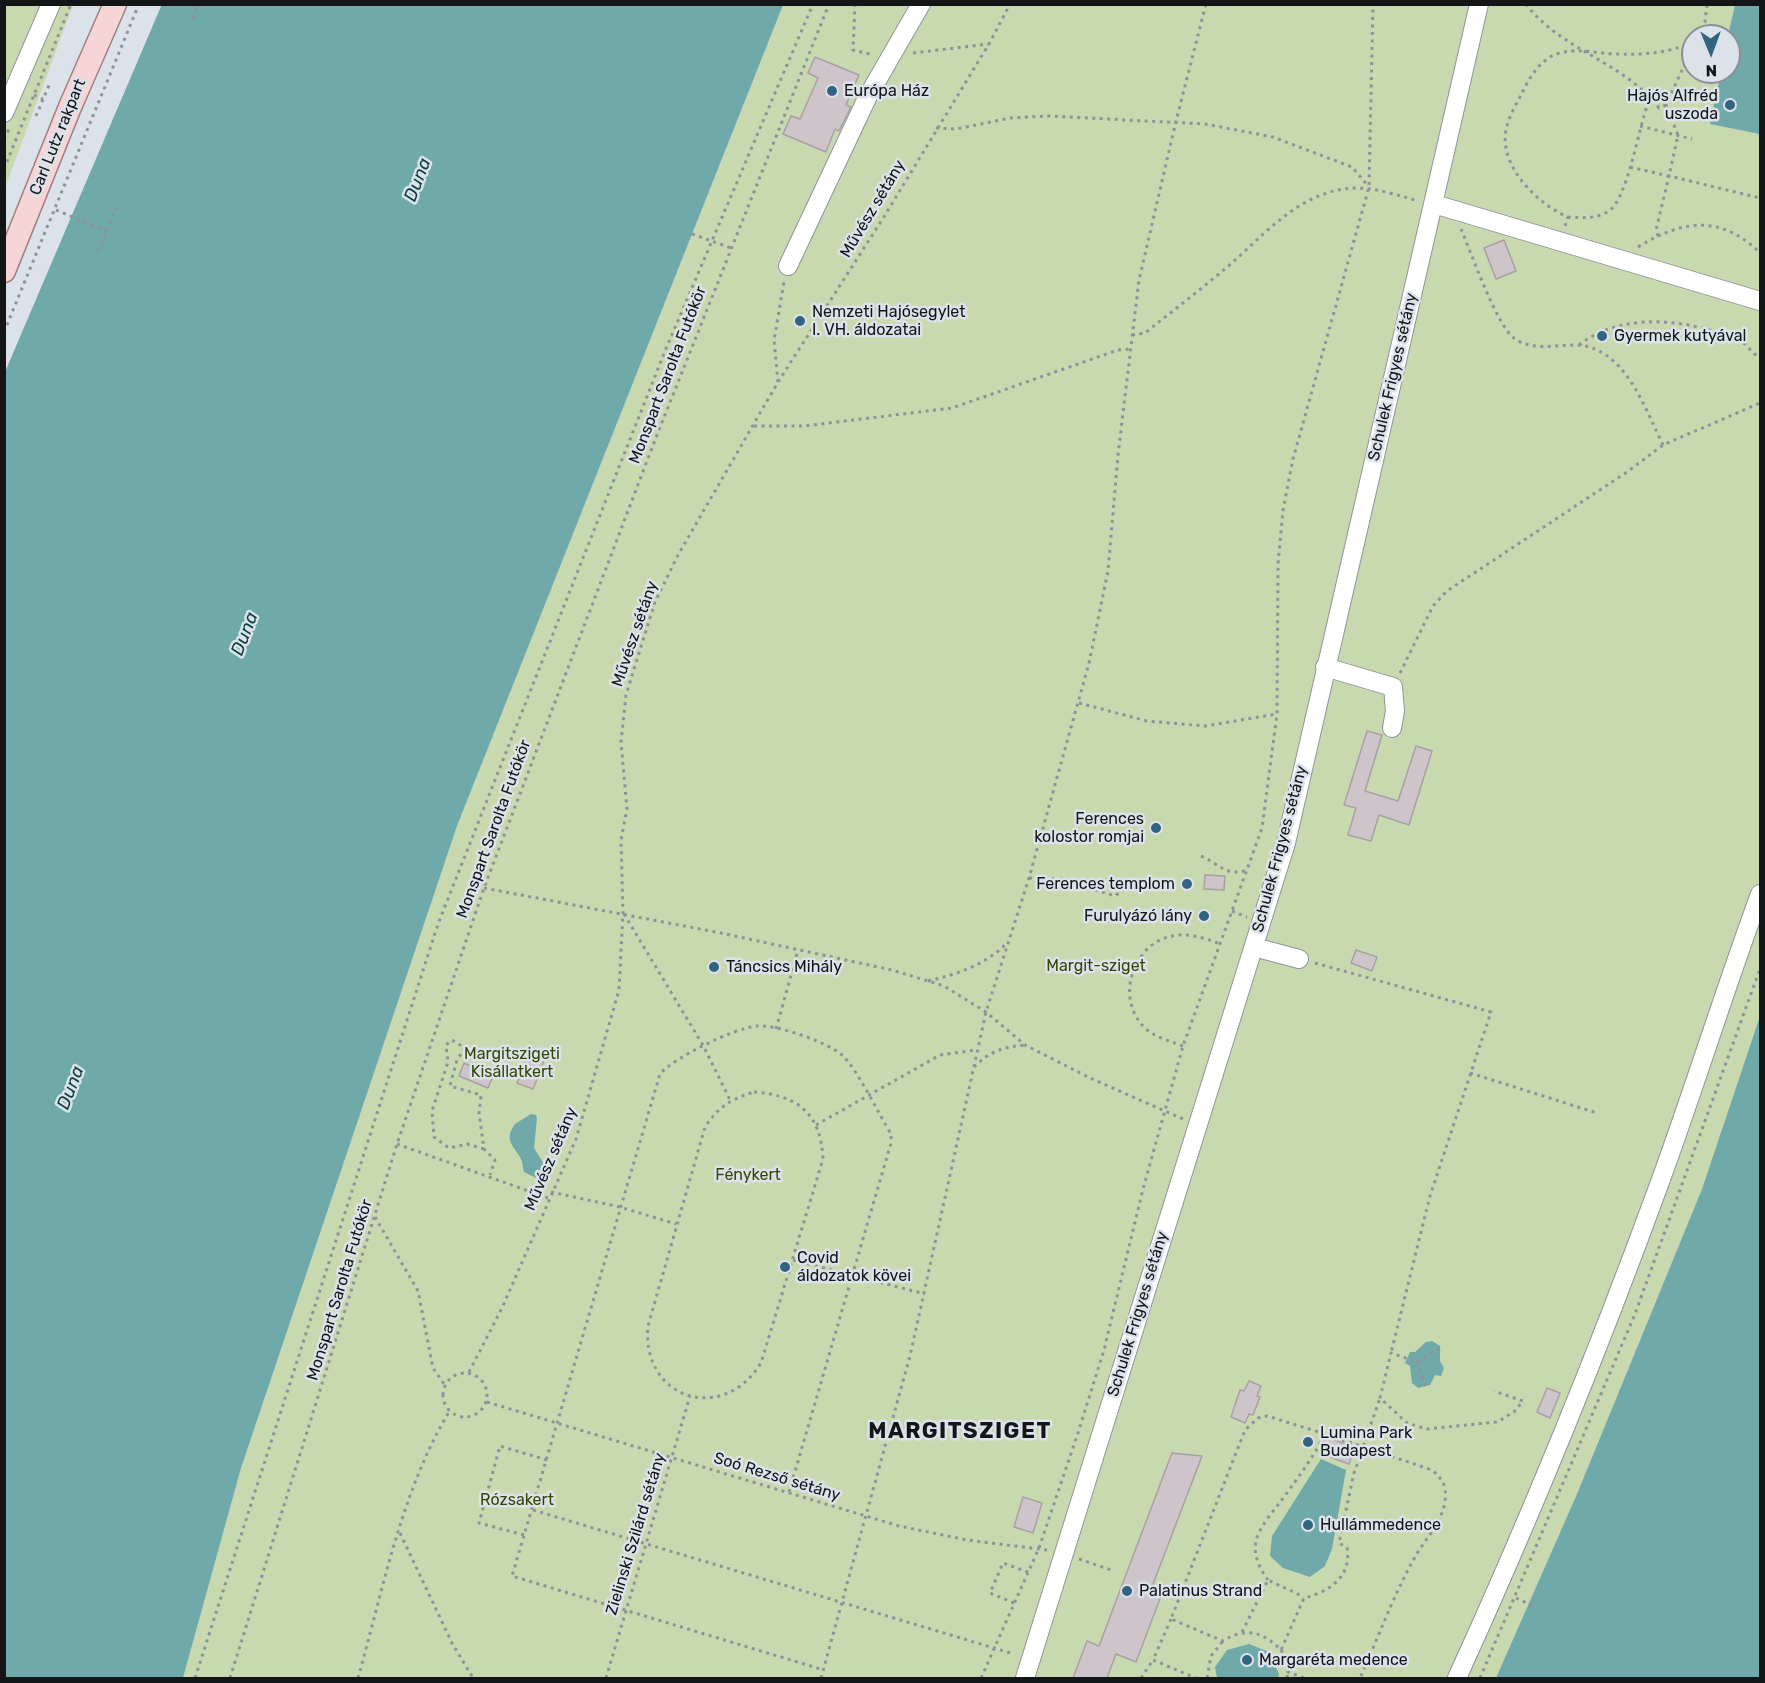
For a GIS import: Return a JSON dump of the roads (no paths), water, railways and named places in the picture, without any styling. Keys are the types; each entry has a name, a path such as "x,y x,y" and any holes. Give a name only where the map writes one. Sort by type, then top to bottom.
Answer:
{"main road":[{"name":"Carl Lutz rakpart","path":"4,271 70,107 115,4"}],"street":[{"path":"4,113 51,4"},
{"path":"788,266 868,96 921,4"},
{"name":"Schulek Frigyes sétány","path":"1024,1678 1286,843 1479,4"},
{"path":"1434,204 1761,301"},
{"path":"1325,667 1393,687 1395,711 1392,728"},
{"path":"1457,1678 1498,1589 1555,1450 1659,1184 1761,894"},
{"path":"1254,947 1299,958"}],"water":[{"name":"Duna","path":"162,4 783,5 457,826 241,1468 183,1678 5,1678 5,372"},
{"path":"1735,5 1760,5 1760,134 1710,124 1718,84 1741,84 1741,24 1731,24"},
{"path":"1760,1016 1760,1678 1496,1678 1577,1494 1702,1189"},
{"path":"531,1114 536,1115 537,1118 534,1148 547,1169 545,1178 540,1180 524,1172 520,1157 510,1141 511,1131 515,1124"},
{"path":"1432,1341 1440,1346 1440,1361 1444,1368 1441,1376 1435,1375 1430,1385 1418,1388 1412,1383 1410,1366 1405,1363 1410,1352 1415,1352 1426,1342"},
{"name":"Hullámmedence","path":"1321,1459 1346,1470 1332,1549 1325,1566 1310,1577 1283,1568 1270,1556 1272,1536"},
{"name":"Margaréta medence","path":"1249,1644 1269,1652 1279,1674 1278,1678 1217,1678 1215,1667 1227,1650"}],"place":[{"name":"Európa Ház","path":"832,91"},
{"name":"Hajós Alfréd uszoda","path":"1730,105"},
{"name":"Nemzeti Hajósegylet I. VH. áldozatai","path":"800,321"},
{"name":"Gyermek kutyával","path":"1602,336"},
{"name":"Ferences kolostor romjai","path":"1156,828"},
{"name":"Ferences templom","path":"1187,884"},
{"name":"Furulyázó lány","path":"1204,916"},
{"name":"Táncsics Mihály","path":"714,967"},
{"name":"Covid áldozatok kövei","path":"785,1267"},
{"name":"Lumina Park Budapest","path":"1308,1442"},
{"name":"Hullámmedence","path":"1308,1525"},
{"name":"Palatinus Strand","path":"1127,1591"},
{"name":"Margaréta medence","path":"1247,1660"}],"district":[{"name":"MARGITSZIGET","path":"960,1432"}],"park label":[{"name":"Margit-sziget","path":"1096,966"},
{"name":"Margitszigeti Kisállatkert","path":"512,1063"},
{"name":"Fénykert","path":"748,1175"},
{"name":"Rózsakert","path":"517,1500"}]}
